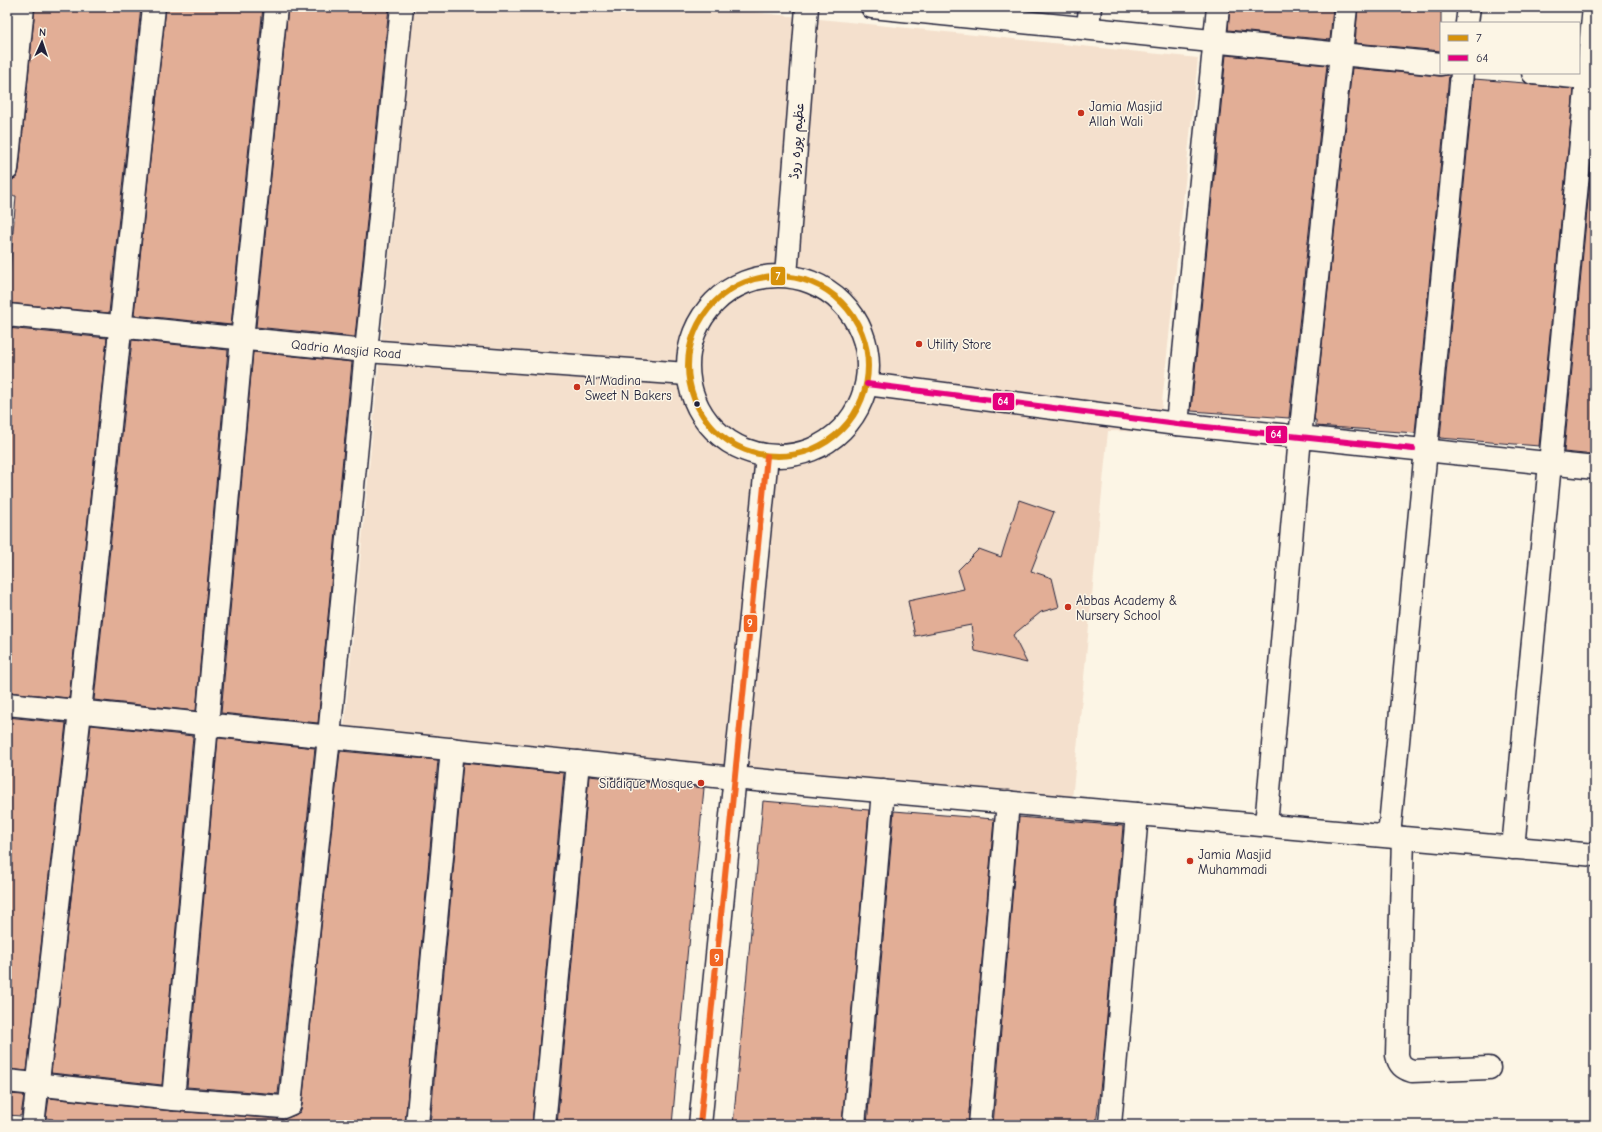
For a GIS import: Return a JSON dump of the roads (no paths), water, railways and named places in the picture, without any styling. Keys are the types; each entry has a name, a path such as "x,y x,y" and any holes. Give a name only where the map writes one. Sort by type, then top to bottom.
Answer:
{"street":[{"path":"7,169 23,7"},
{"path":"33,1125 80,712 154,7"},
{"path":"173,1099 242,338 276,7"},
{"path":"7,1081 173,1099 283,1107 290,1104 329,737 366,351 402,7"},
{"name":"عظیم پورہ روڈ","path":"786,276 807,7"},
{"path":"872,7 966,12 1088,28 1440,64"},
{"path":"1088,28 1090,7"},
{"path":"1176,424 1218,7"},
{"path":"1266,826 1300,437 1346,7"},
{"path":"1467,22 1469,7"},
{"path":"1513,848 1550,463 1591,79 1594,7"},
{"path":"1462,74 1425,450 1396,837 1397,1055 1398,1062 1404,1068 1412,1071 1489,1068"},
{"path":"1543,74 1591,79"},
{"path":"786,276 810,282 832,294 851,312 863,334 868,359 867,384 858,409 841,431 820,447 794,455 767,456 737,447 712,429 695,404 687,374 689,348 693,335 698,323 713,302 735,286 759,277 786,276"},
{"name":"Qadria Masjid Road","path":"7,315 366,351 687,374"},
{"path":"867,384 1176,424 1595,468"},
{"path":"700,1125 767,456"},
{"path":"7,704 734,778 1595,855"},
{"path":"417,1125 452,749"},
{"path":"544,1125 578,762"},
{"path":"854,1125 883,791"},
{"path":"980,1125 1008,802"},
{"path":"1110,1125 1137,814"}],"place":[{"name":"Jamia Masjid Allah Wali","path":"1081,113"},
{"name":"Utility Store","path":"919,344"},
{"name":"Al Madina Sweet N Bakers","path":"577,387"},
{"name":"Abbas Academy & Nursery School","path":"1068,607"},
{"name":"Siddique Mosque","path":"701,783"},
{"name":"Jamia Masjid Muhammadi","path":"1190,861"}]}
